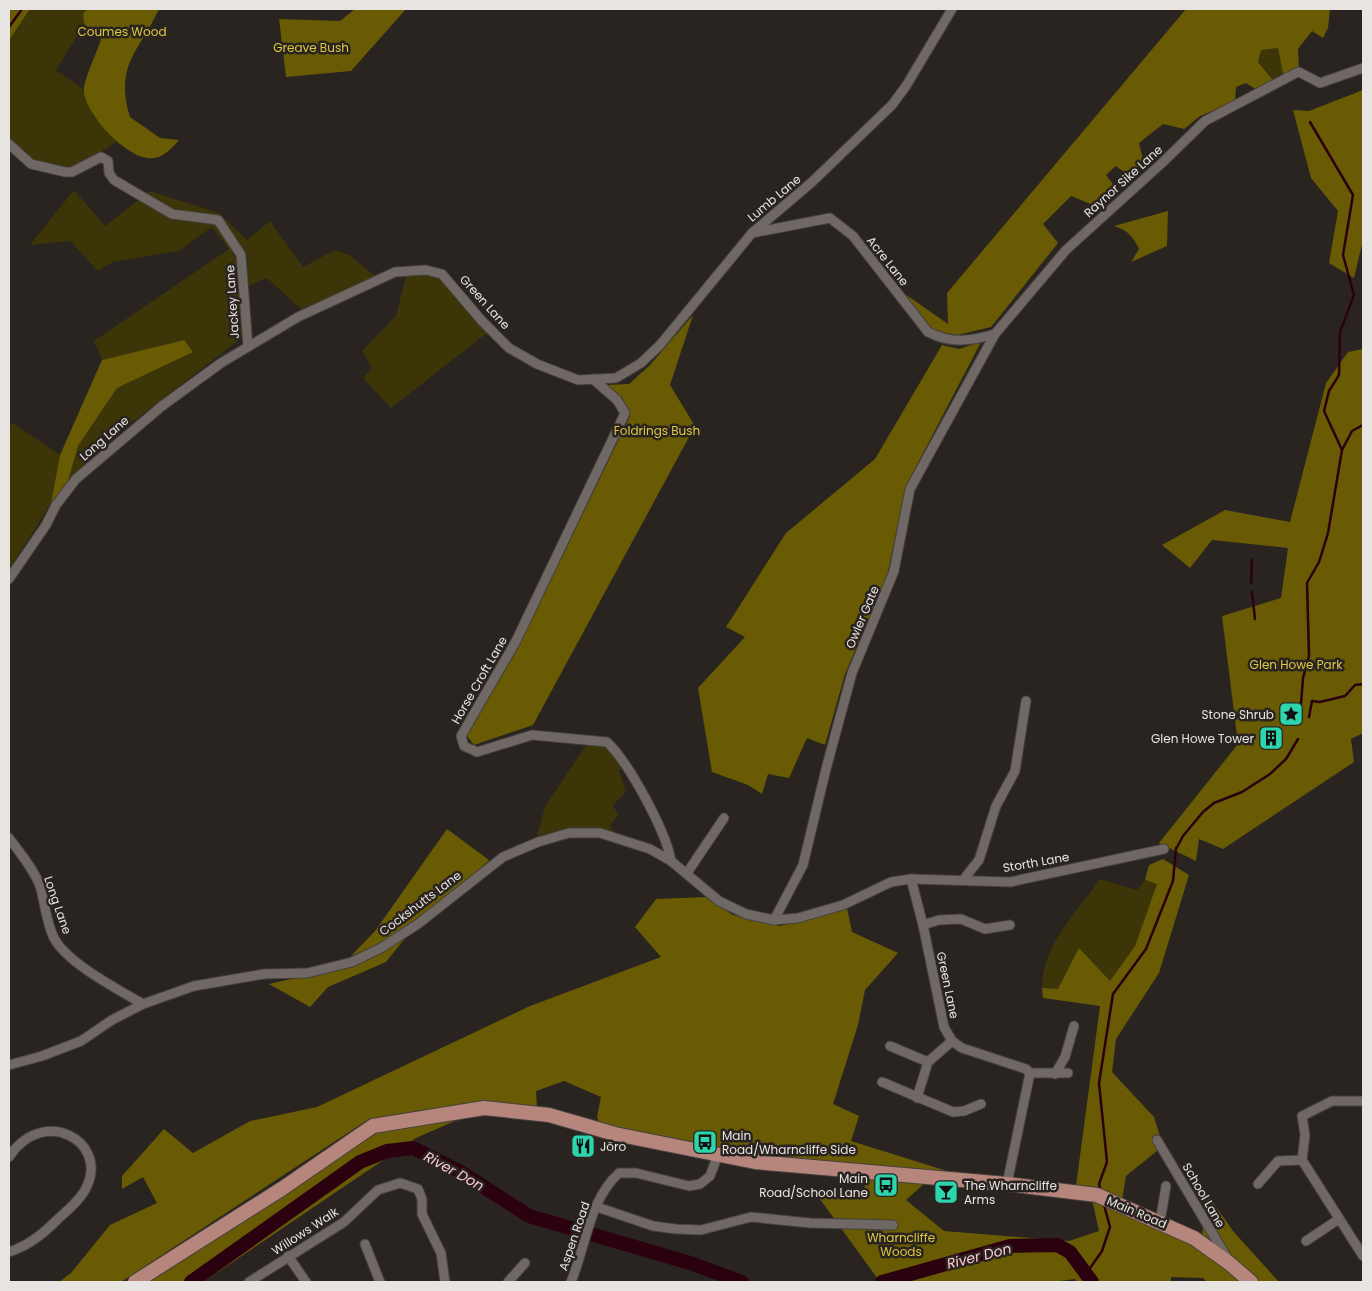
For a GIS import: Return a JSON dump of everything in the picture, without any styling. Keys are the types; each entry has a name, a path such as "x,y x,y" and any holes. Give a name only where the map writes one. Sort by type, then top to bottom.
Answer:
{"main road":[{"name":"Main Road","path":"135,1282 283,1188 373,1126 484,1108 549,1115 615,1134 755,1162 1006,1184 1102,1197 1194,1238 1229,1263 1250,1282"}],"street":[{"name":"Lumb Lane","path":"593,379 616,378 641,363 660,345 752,233 812,182 892,105 906,86 952,9"},
{"name":"Raynor Sike Lane","path":"995,334 1066,250 1162,163 1205,121 1299,72 1320,83 1363,68"},
{"name":"Jackey Lane","path":"9,144 31,164 72,172 101,157 108,162 109,173 114,180 172,214 218,220 241,255 248,346"},
{"name":"Acre Lane","path":"752,233 830,218 852,236 928,332 942,339 959,340 995,334"},
{"name":"Green Lane","path":"248,346 298,317 395,272 426,270 442,274 482,321 509,348 537,364 578,380 593,379"},
{"name":"Owler Gate","path":"774,920 803,865 826,768 852,674 894,571 910,489 995,334"},
{"name":"Long Lane","path":"9,580 46,525 56,505 76,479 162,406 221,363 248,346"},
{"name":"Horse Croft Lane","path":"593,379 617,400 625,413 516,641 461,736 464,746 477,752 532,735 607,742 626,766 644,799 669,847 671,861"},
{"path":"963,880 979,860 996,806 1015,771 1026,701"},
{"path":"686,873 724,818"},
{"name":"Cockshutts Lane","path":"9,1065 42,1056 81,1041 112,1020 143,1004 194,986 264,974 308,973 352,962 381,948 418,924 503,857 538,842 570,833 590,832 615,837 650,849 671,861 719,901 746,914 774,920"},
{"name":"Long Lane","path":"9,838 28,863 39,885 54,938 63,949 96,977 143,1004"},
{"name":"Storth Lane","path":"911,880 1010,882 1164,849"},
{"name":"Green Lane","path":"911,880 923,925 944,1027 952,1041"},
{"path":"774,920 798,918 843,905 891,882 911,880"},
{"path":"923,925 940,920 961,919 985,930 1010,925"},
{"path":"1055,1074 1066,1057 1074,1026"},
{"path":"916,1098 928,1062 952,1041 962,1048 1026,1069 1030,1073 1068,1073"},
{"path":"890,1046 928,1062"},
{"path":"1006,1184 1030,1073"},
{"path":"882,1082 916,1098 953,1112 964,1111 982,1104"},
{"path":"1362,1252 1302,1160 1305,1135 1302,1116 1332,1101 1363,1101"},
{"path":"9,1157 22,1140 30,1135 52,1130 72,1137 83,1146 88,1154 90,1171 85,1192 68,1210 34,1240 9,1252"},
{"name":"School Lane","path":"1157,1140 1229,1263"},
{"name":"Aspen Road","path":"571,1282 603,1191 619,1173 636,1173 689,1186 700,1184 710,1176 718,1155"},
{"path":"1258,1184 1278,1161 1302,1160"},
{"name":"Willows Walk","path":"249,1282 344,1222 378,1190 400,1183 418,1189 422,1199 422,1214 442,1253 445,1282"},
{"path":"1160,1222 1166,1186"},
{"path":"595,1210 653,1226 676,1229 701,1230 751,1217 810,1223 871,1226 893,1224"},
{"path":"1306,1241 1339,1219"},
{"path":"365,1244 380,1282"},
{"path":"288,1256 306,1282"},
{"path":"508,1282 525,1263"}],"shaded area":[{"path":"30,9 87,9 83,14 84,24 56,70 84,90 93,116 118,141 72,170 32,162 9,141 9,40"},
{"path":"1278,48 1283,74 1275,83 1258,62 1261,50"},
{"path":"74,190 105,226 150,191 219,213 247,240 270,221 303,267 335,250 349,255 376,277 301,309 267,278 249,286 247,254 239,247 232,253 237,260 244,336 109,440 68,481 78,446 117,388 193,352 183,340 102,360 94,341 229,249 212,227 179,251 113,262 98,271 70,241 30,245"},
{"path":"422,274 442,279 487,333 391,408 363,378 372,368 362,351 396,316 406,276"},
{"path":"13,423 60,455 51,503 9,570 9,426"},
{"path":"589,741 605,744 622,768 619,771 626,792 613,805 618,815 610,825 614,834 593,829 575,828 537,836 545,807"},
{"path":"1100,879 1137,890 1145,880 1157,884 1135,946 1110,982 1058,989 1042,988 1048,957 1054,943"}],"green space":[{"path":"9,9 30,9 9,40"},
{"name":"Coumes Wood","path":"87,9 159,9 131,60 125,84 130,117 160,138 179,140 169,151 161,156 147,158 127,149 107,132 91,110 86,99 84,86 101,39 84,24 83,14"},
{"name":"Greave Bush","path":"355,9 406,9 351,71 286,77 279,19 340,21"},
{"path":"1186,9 1330,9 1328,28 1323,38 1312,31 1298,49 1299,69 1283,74 1278,48 1261,50 1258,62 1275,83 1260,92 1246,83 1236,87 1235,102 1200,116 1184,129 1163,124 1139,143 1144,163 1129,176 1116,166 1106,175 1115,187 1093,205 1071,196 1043,224 1058,243 991,327 958,335 933,331 905,294 948,324 947,293"},
{"path":"1363,90 1363,240 1354,278 1329,263 1338,211 1311,178 1293,110 1309,111"},
{"path":"1168,211 1167,246 1131,262 1139,249 1126,232 1114,226"},
{"name":"Foldrings Bush","path":"693,315 670,385 695,426 533,725 474,745 467,736 518,648 630,416 622,397 607,385 629,384 650,365"},
{"path":"184,340 193,352 117,388 78,446 68,481 51,503 60,455 102,360"},
{"path":"981,342 906,486 887,576 845,674 825,745 807,738 789,778 768,774 762,794 748,785 712,772 698,688 745,637 726,627 786,533 875,459 942,345 959,349"},
{"name":"Glen Howe Park","path":"1363,349 1363,733 1351,739 1354,762 1223,849 1199,839 1196,861 1159,843 1238,744 1222,616 1281,598 1288,548 1212,540 1190,568 1162,545 1225,510 1290,522 1326,383 1348,352"},
{"path":"447,829 489,860 420,918 394,936 351,956 375,931"},
{"path":"1163,859 1189,875 1159,973 1116,1039 1112,1072 1154,1117 1163,1146 1126,1176 1122,1201 1076,1186 1100,1006 1043,998 1042,988 1058,989 1079,948 1110,981 1135,946 1157,884 1145,880 1149,865"},
{"path":"706,897 733,915 780,926 847,908 852,932 898,953 865,990 858,1025 833,1104 859,1116 851,1141 963,1176 754,1157 601,1128 597,1117 601,1097 564,1081 536,1091 537,1110 481,1104 369,1119 121,1282 59,1282 71,1273 110,1225 157,1203 143,1177 122,1189 122,1176 164,1129 193,1153 250,1121 317,1107 530,1006 661,957 635,927 656,899"},
{"path":"406,937 386,962 328,987 310,1007 269,984 357,960"},
{"path":"473,1113 416,1138 203,1282 147,1282 376,1133"},
{"name":"Wharncliffe Woods","path":"866,1176 925,1183 906,1200 944,1231 1069,1241 1099,1231 1092,1199 1183,1236 1245,1282 1207,1282 1203,1278 1171,1277 1171,1282 1077,1282 1075,1279 1053,1282 880,1282 817,1195 863,1197"},
{"path":"1206,1192 1233,1231 1279,1282 1259,1282 1240,1263 1202,1238"}],"waterway":[{"path":"9,27 22,9"},
{"path":"1310,122 1353,195 1343,255 1354,295 1340,332 1339,375 1329,391 1324,411 1342,450"},
{"path":"1301,704 1303,678 1309,656 1307,583 1319,562 1328,533 1342,450 1352,431 1363,425"},
{"path":"1251,583 1252,560"},
{"path":"1252,592 1255,619"},
{"path":"1309,717 1312,701 1320,702 1345,696 1355,685 1363,684"},
{"path":"1176,849 1183,836 1203,812 1214,803 1242,792 1270,774 1286,759 1298,739"},
{"path":"1101,1192 1099,1184 1107,1162 1099,1083 1113,994 1146,949 1173,881 1176,848"},
{"name":"River Don","path":"191,1282 360,1162 387,1151 413,1148 459,1171 529,1216 690,1263 742,1282"},
{"path":"1086,1274 1102,1251 1110,1227 1104,1205"},
{"name":"River Don","path":"882,1282 1010,1246 1057,1245 1070,1252 1092,1282"}],"place":[{"name":"Stone Shrub","path":"1291,714"},
{"name":"Glen Howe Tower","path":"1271,738"},
{"name":"Main Road/Wharncliffe Side","path":"705,1142"},
{"name":"Jöro","path":"583,1146"},
{"name":"Main Road/School Lane","path":"886,1185"},
{"name":"The Wharncliffe Arms","path":"946,1192"}]}
